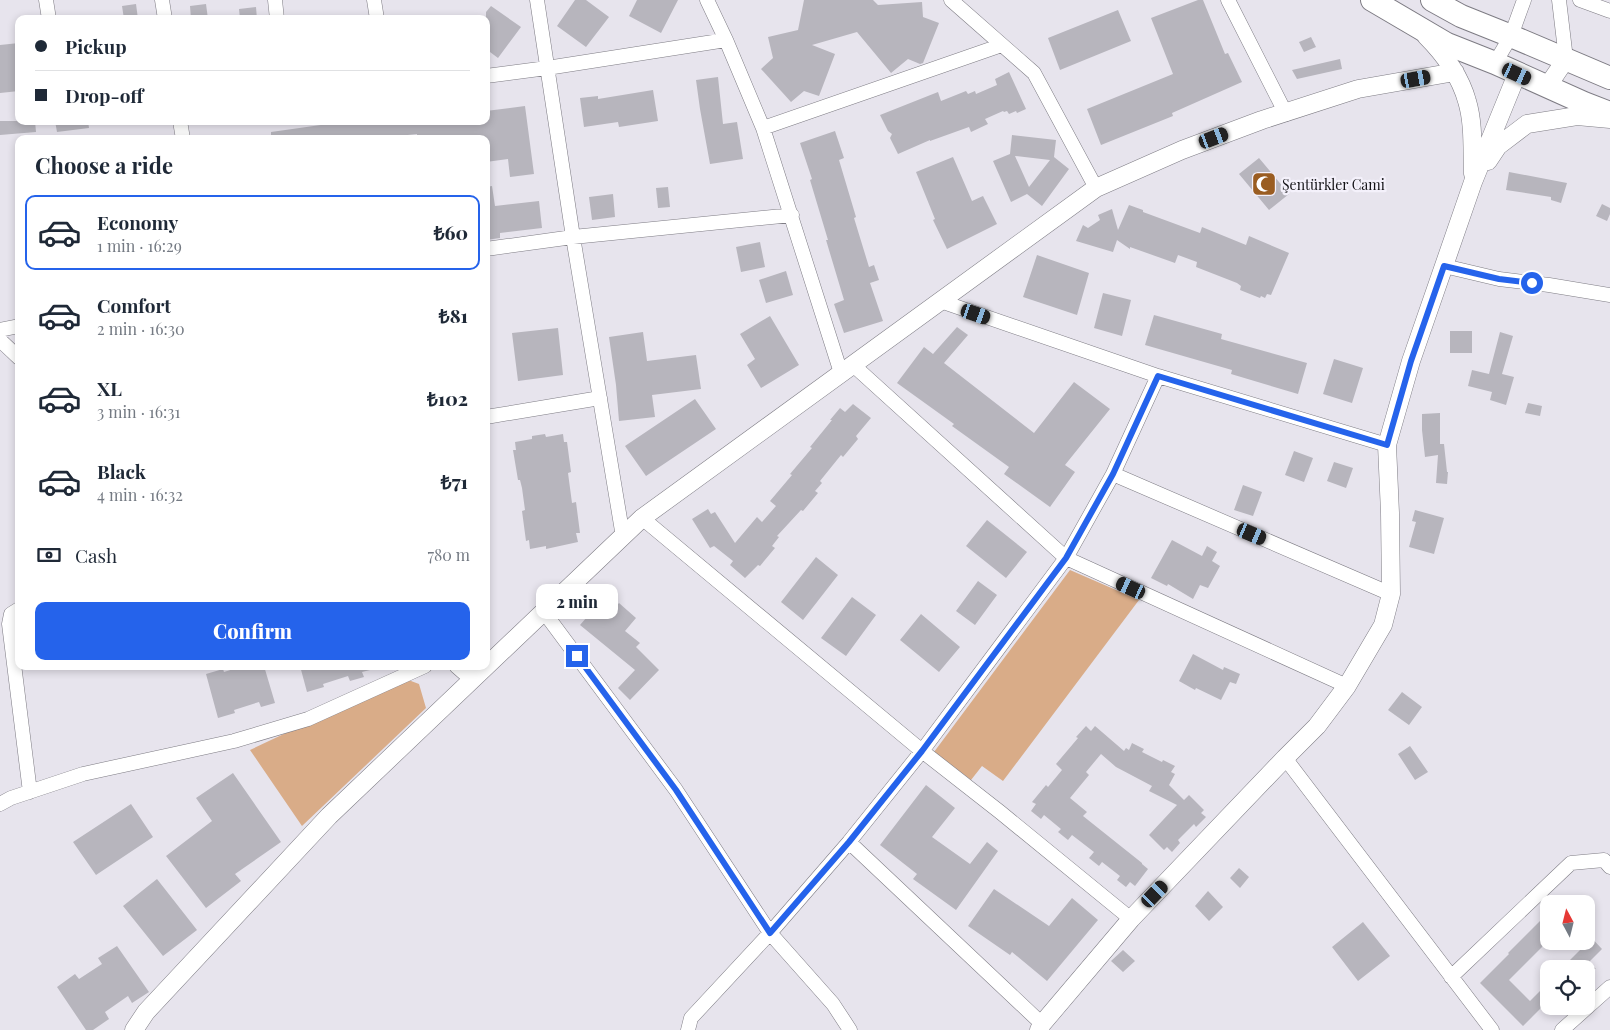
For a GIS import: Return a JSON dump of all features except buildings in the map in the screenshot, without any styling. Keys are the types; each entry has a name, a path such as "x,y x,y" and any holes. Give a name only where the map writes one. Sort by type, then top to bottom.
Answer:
{"highway":[{"path":"1372,0 1447,44 1610,113"},
{"path":"1432,0 1461,16 1610,78"}],"street":[{"path":"46,0 48,15"},
{"path":"162,0 164,15"},
{"path":"275,0 277,15"},
{"path":"374,0 376,15"},
{"path":"537,0 572,237 623,537"},
{"path":"707,0 763,128 846,369 1066,558 1347,686"},
{"path":"951,0 1034,73 1096,188"},
{"path":"1228,0 1286,114"},
{"path":"1495,63 1511,36 1524,0"},
{"path":"1546,87 1566,59 1559,0"},
{"path":"1580,0 1610,11"},
{"path":"1417,26 1455,72 1468,100 1472,133 1473,182"},
{"path":"490,75 726,40"},
{"path":"763,128 1002,45"},
{"path":"490,663 642,518 1096,188 1182,150 1262,120 1286,114 1358,89 1455,72"},
{"path":"849,842 1040,1027 1131,919 1284,758 1317,726 1347,686 1383,625 1391,594 1387,445 1411,361 1473,182 1517,74"},
{"path":"1473,182 1498,146 1527,124 1577,116 1610,119"},
{"path":"490,248 572,237 792,215"},
{"path":"1444,266 1499,279 1610,295"},
{"path":"940,301 1158,376 1387,445"},
{"path":"0,330 15,327"},
{"path":"0,340 15,354"},
{"path":"688,1030 691,1018 770,933 849,842 922,751 1066,558 1113,474 1158,376"},
{"path":"490,416 600,398"},
{"path":"1113,474 1391,594"},
{"path":"642,518 922,751 1131,919"},
{"path":"15,612 11,614 9,624 30,792"},
{"path":"544,612 676,790 770,933 833,1004 850,1030"},
{"path":"0,804 11,798 83,774 234,741 308,719 416,670"},
{"path":"461,670 472,680"},
{"path":"134,1030 146,1012 329,816 483,670"},
{"path":"1284,758 1492,1030"},
{"path":"1451,977 1571,863 1604,860 1610,867"},
{"path":"1562,1030 1610,986"}],"shaded area":[{"path":"1070,570 1139,600 1003,781 982,766 971,780 934,752"},
{"path":"403,678 419,684 426,708 302,826 250,750"}],"place":[{"name":"Şentürkler Cami","path":"1264,184"}],"route":[{"path":"577,656 676,790 770,933 849,842 922,751 1066,558 1113,474 1158,376 1387,445 1411,361 1444,266 1499,279 1532,283"}]}
